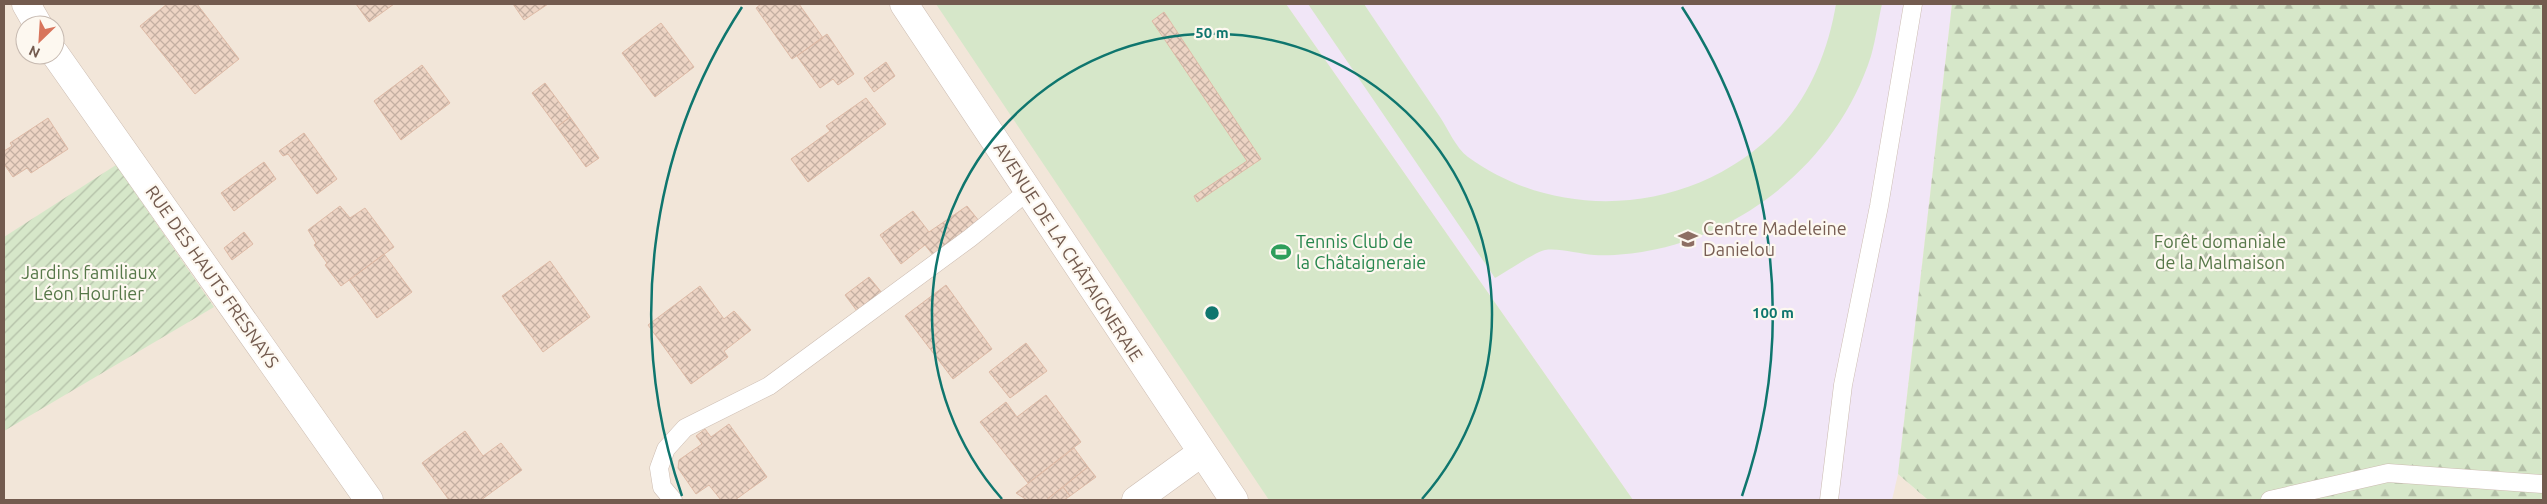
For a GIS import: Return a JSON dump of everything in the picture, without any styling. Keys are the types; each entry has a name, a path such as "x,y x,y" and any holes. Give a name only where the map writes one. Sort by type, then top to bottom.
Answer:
{"street":[{"path":"26,4 32,15"},
{"name":"AVENUE DE LA CHÂTAIGNERAIE","path":"904,4 1234,500"},
{"name":"RUE DES HAUTS FRESNAYS","path":"63,65 368,500"},
{"path":"1136,500 1201,453"}],"lane":[{"path":"1829,500 1843,385 1879,206 1913,4"},
{"path":"673,500 662,486 658,468 666,449 684,428 769,386 970,238 1028,191"},
{"path":"2270,500 2388,473 2543,484"}],"shaded area":[{"path":"4,4 1952,4 1898,474 1928,500 4,500"},
{"name":"Centre Madeleine Danielou","path":"1286,4 1952,4 1898,474 1892,500 1633,500"}],"green space":[{"name":"Tennis Club de la Châtaigneraie","path":"936,4 1286,4 1633,500 1269,500"},
{"path":"1308,4 1364,4 1456,144 1468,157 1505,179 1546,193 1587,200 1630,200 1671,192 1711,177 1748,155 1781,126 1810,85 1829,37 1836,4 1882,4 1871,56 1856,92 1837,126 1813,157 1786,184 1755,207 1721,227 1685,241 1647,251 1614,255 1545,250 1495,278"},
{"name":"Forêt domaniale de la Malmaison","path":"1952,4 2543,4 2543,500 1928,500 1898,474"},
{"name":"Jardins familiaux Léon Hourlier","path":"116,165 214,307 4,431 4,237"}],"building":[{"path":"167,4 197,4 239,59 195,94 140,26"},
{"path":"356,4 394,4 369,22"},
{"path":"513,4 548,4 524,20"},
{"path":"761,4 799,4 823,38 792,59 756,8"},
{"path":"1164,12 1261,159 1197,202 1194,196 1247,161 1152,21"},
{"path":"661,23 694,67 655,97 622,53"},
{"path":"827,34 854,74 838,85 833,79 820,88 797,56"},
{"path":"886,62 895,76 874,92 864,78"},
{"path":"422,65 450,103 401,140 374,101"},
{"path":"545,83 570,117 557,127 532,93"},
{"path":"866,98 886,124 808,182 791,159 830,131 826,126"},
{"path":"570,117 599,158 586,167 557,127"},
{"path":"48,118 68,149 31,173 27,168 13,177 4,164 4,151 12,146 10,143"},
{"path":"304,133 337,179 317,194 288,154 283,156 279,151"},
{"path":"264,162 276,179 234,211 221,193"},
{"path":"340,206 350,218 365,208 394,247 341,286 325,265 327,263 314,245 316,243 308,230"},
{"path":"967,206 979,221 933,255 925,245 901,264 880,235 913,211 929,232"},
{"path":"244,232 253,244 232,260 224,248"},
{"path":"384,254 412,292 377,318 349,280"},
{"path":"550,261 590,317 543,352 502,296"},
{"path":"869,277 882,293 857,311 845,295"},
{"path":"946,285 992,349 953,379 905,316"},
{"path":"700,286 724,319 734,311 751,330 724,351 728,357 691,384 648,325"},
{"path":"1026,343 1047,371 1010,398 989,372"},
{"path":"1046,395 1081,442 1028,483 980,422 1006,402 1017,417"},
{"path":"729,424 767,477 735,500 721,500 709,485 696,494 678,468 679,460 702,444 696,436 705,429 711,437"},
{"path":"465,431 483,456 501,443 522,470 481,500 449,500 422,463"},
{"path":"1074,448 1088,467 1046,500 1027,500 1016,493"},
{"path":"1088,467 1096,477 1070,496 1063,487"},
{"path":"1063,487 1070,496 1064,500 1046,500"}],"place":[{"name":"Centre Madeleine Danielou","path":"1688,239"},
{"name":"Tennis Club de la Châtaigneraie","path":"1281,252"}]}
